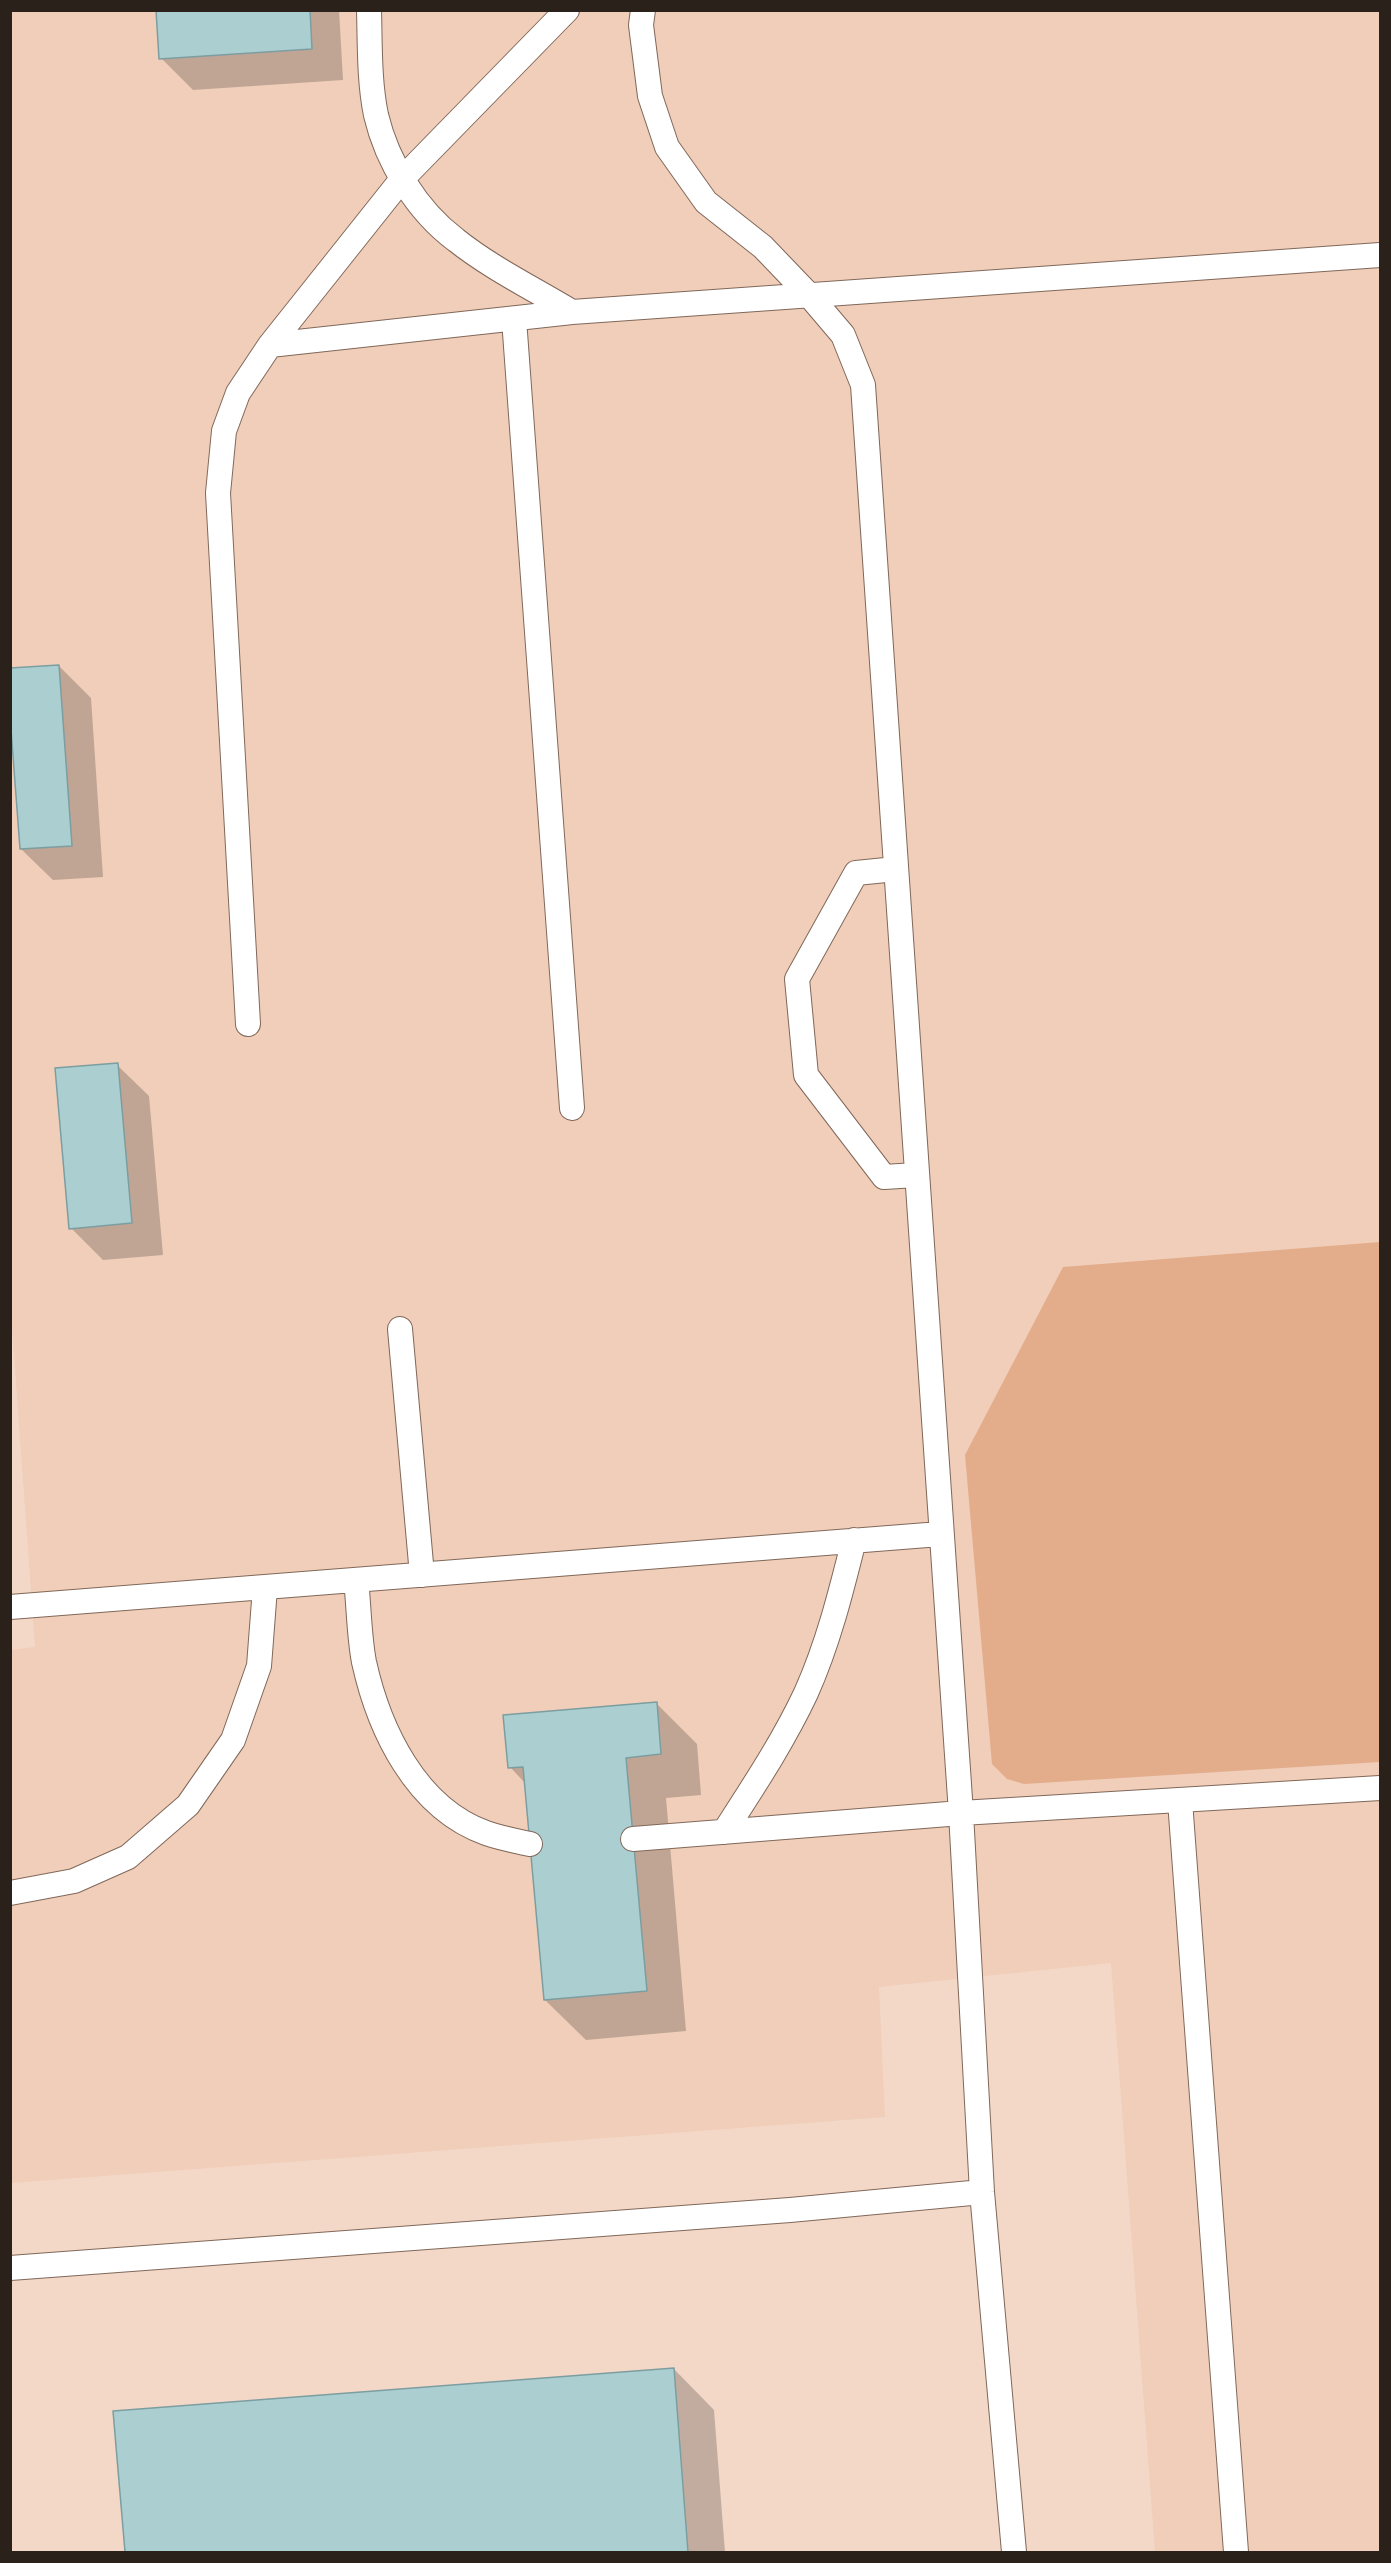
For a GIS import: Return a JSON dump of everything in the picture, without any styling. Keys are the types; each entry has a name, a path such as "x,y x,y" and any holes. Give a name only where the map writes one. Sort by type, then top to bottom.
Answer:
{"lane":[{"path":"369,10 370,71 376,115 387,148 402,179 431,218 455,240 572,312"},
{"path":"248,1024 218,493 224,431 238,393 270,345 402,179 567,10"},
{"path":"643,10 642,25 650,96 667,147 706,202 763,248 809,295 843,335 863,385 940,1534 961,1813 982,2192 1014,2553"},
{"path":"270,345 572,312 1380,255"},
{"path":"513,319 572,1108"},
{"path":"896,869 856,873 797,979 806,1075 884,1177 916,1175"},
{"path":"400,1329 422,1575"},
{"path":"10,1607 940,1534"},
{"path":"724,1832 768,1764 806,1693 834,1618 854,1540"},
{"path":"356,1580 364,1661 378,1710 397,1751 419,1787 454,1817 485,1833 530,1844"},
{"path":"10,1893 74,1881 128,1857 188,1805 233,1740 237,1730 259,1666 265,1587"},
{"path":"633,1839 961,1813 1380,1788"},
{"path":"1180,1801 1236,2553"},
{"path":"10,2268 790,2210 982,2192"}],"shaded area":[{"path":"11,11 1380,11 1380,2552 1155,2552 1111,1963 879,1987 885,2117 11,2183 10,1650 35,1647 10,1299"},
{"path":"1380,1242 1380,1762 1024,1784 1007,1779 992,1764 965,1455 1063,1267"}],"building":[{"path":"156,10 310,10 312,49 159,59"},
{"path":"59,665 72,846 20,849 10,716 10,668"},
{"path":"118,1063 132,1223 69,1229 55,1068"},
{"path":"657,1702 661,1754 626,1758 647,1991 544,2000 523,1767 508,1768 503,1715"},
{"path":"674,2368 688,2552 125,2552 113,2411"}]}
